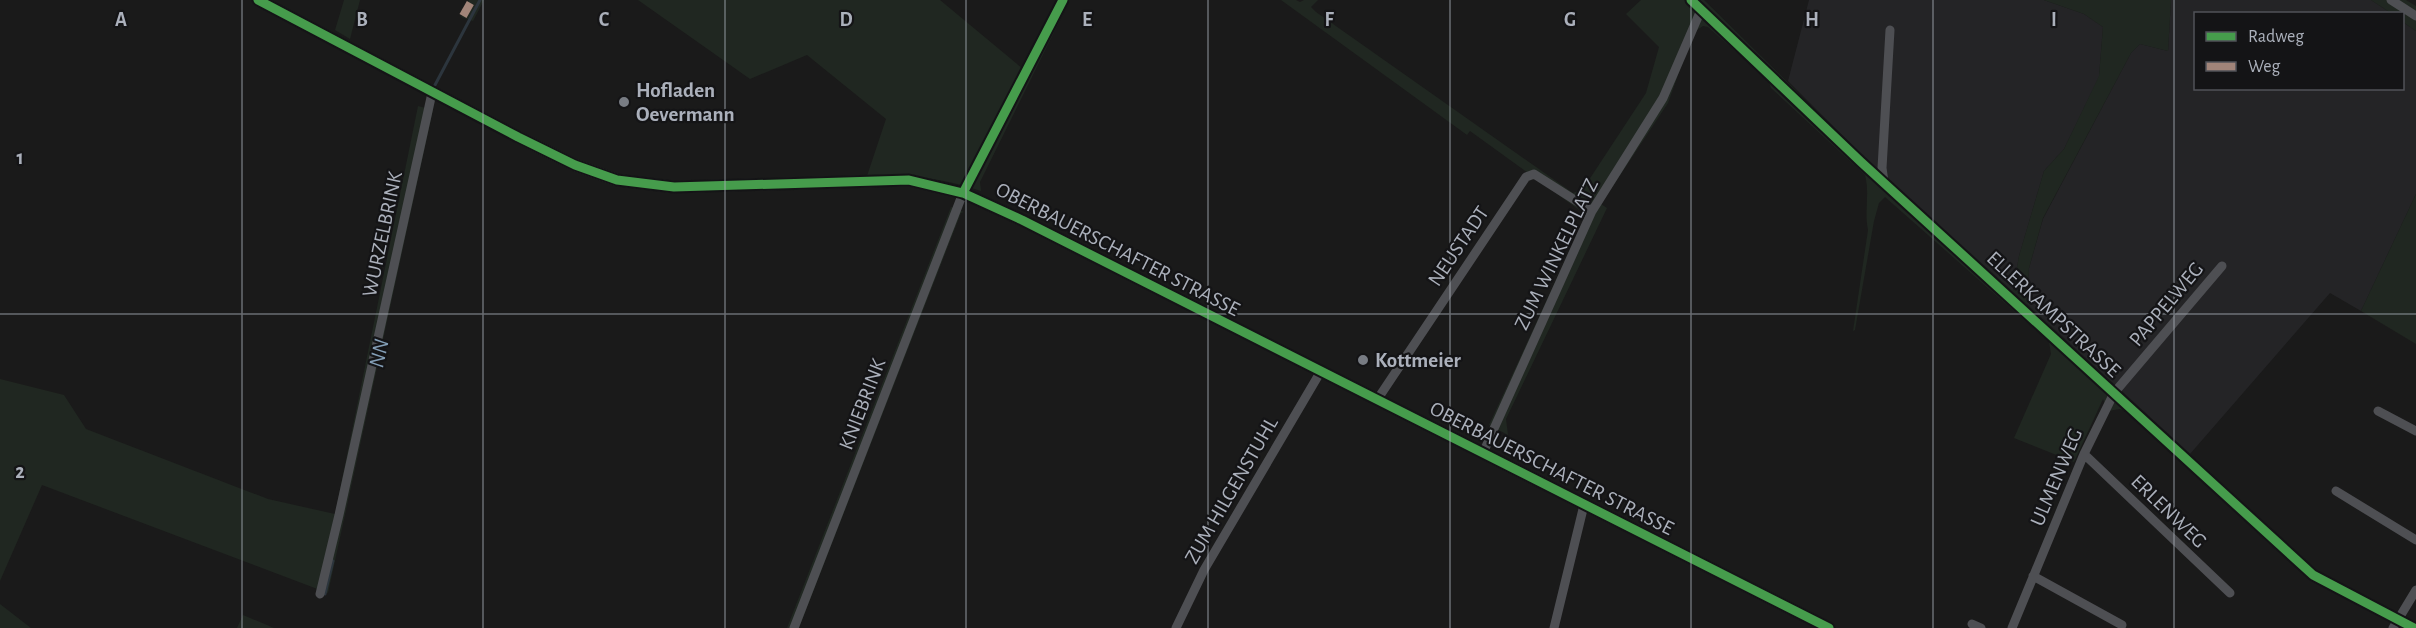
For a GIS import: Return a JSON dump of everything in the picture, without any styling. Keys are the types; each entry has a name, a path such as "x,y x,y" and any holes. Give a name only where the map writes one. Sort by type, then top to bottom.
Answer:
{"main road":[{"name":"OBERBAUERSCHAFTER STRASSE","path":"258,0 432,93 575,165 617,180 674,187 909,180 963,193 1022,220 1829,628"}],"street":[{"name":"KNIEBRINK","path":"794,628 963,193 1063,0"},
{"name":"ELLERKAMPSTRASSE","path":"1690,0 1884,182 2313,575 2396,624 2414,628"},
{"path":"2391,0 2416,16"},
{"name":"ZUM WINKELPLATZ","path":"1483,453 1592,211 1663,98 1701,10"},
{"path":"1884,182 1882,168 1890,30"},
{"name":"WURZELBRINK","path":"320,594 432,93"},
{"name":"NEUSTADT","path":"1377,400 1526,177 1534,174 1592,211"},
{"name":"PAPPELWEG","path":"2114,393 2222,266"},
{"name":"ZUM HILGENSTUHL","path":"1176,628 1204,570 1321,371"},
{"name":"ULMENWEG","path":"2012,628 2084,454 2114,393"},
{"path":"2379,411 2416,431"},
{"name":"ERLENWEG","path":"2084,454 2230,593"},
{"path":"2336,491 2416,540"},
{"path":"1554,628 1584,505"},
{"path":"2033,576 2122,625"},
{"path":"2396,624 2416,591"}],"shaded area":[{"path":"344,0 360,0 350,39 335,30"},
{"path":"469,0 484,0 473,21 461,17"},
{"path":"638,0 940,0 1023,69 1058,0 1070,0 980,182 981,191 925,178 867,176 886,119 807,55 750,79"},
{"path":"1281,0 1300,2 1318,0 1311,7 1316,12 1573,193 1583,189 1646,93 1659,47 1626,14 1641,0 1704,0 1876,169 2013,291 2019,256 2044,171 2064,149 2099,76 2103,27 2084,14 2044,0 2171,0 2168,51 2140,44 2131,53 2043,218 2029,268 2027,304 2282,539 2276,550 2127,412 2120,409 2108,411 2103,399 2074,462 2014,438 2051,354 2049,342 1885,197 1879,203 1874,221 1853,331 1868,230 1865,175 1771,88 1768,80 1708,27 1703,26 1697,30 1690,42 1668,103 1601,204 1607,208 1506,419 1508,435 1489,425 1586,215 1470,131 1467,135"},
{"path":"1809,0 2044,0 2084,14 2103,27 2099,77 2064,149 2044,171 2019,256 2013,292 1876,169 1788,81"},
{"path":"2171,0 2371,0 2389,12 2194,12 2194,90 2404,90 2404,23 2416,31 2416,194 2361,311 2330,293 2190,454 2027,304 2029,268 2043,219 2131,53 2140,44 2168,51"},
{"path":"2371,0 2406,0 2416,6 2416,31 2404,23 2404,12 2389,12"},
{"path":"418,106 433,110 328,593 42,485 0,581 0,379 64,395 86,429 268,499 335,514"},
{"path":"2416,194 2416,344 2361,311"},
{"path":"951,207 964,212 961,213 799,628 787,628"},
{"path":"0,604 31,628 0,628"},
{"path":"243,615 274,628 237,628"}],"waterway":[{"name":"NN","path":"435,85 480,0"},
{"name":"NN","path":"325,594 333,561"}],"marked path":[{"path":"463,16 472,0"}],"cycle path":[{"path":"258,0 518,137 575,165 617,180 674,187 909,180 963,193 1022,220 1829,628"},
{"path":"963,193 1063,0"},
{"path":"1691,0 1861,162 2313,575 2414,628"}],"place":[{"name":"Hofladen Oevermann","path":"624,102"},
{"name":"Kottmeier","path":"1363,360"}]}
